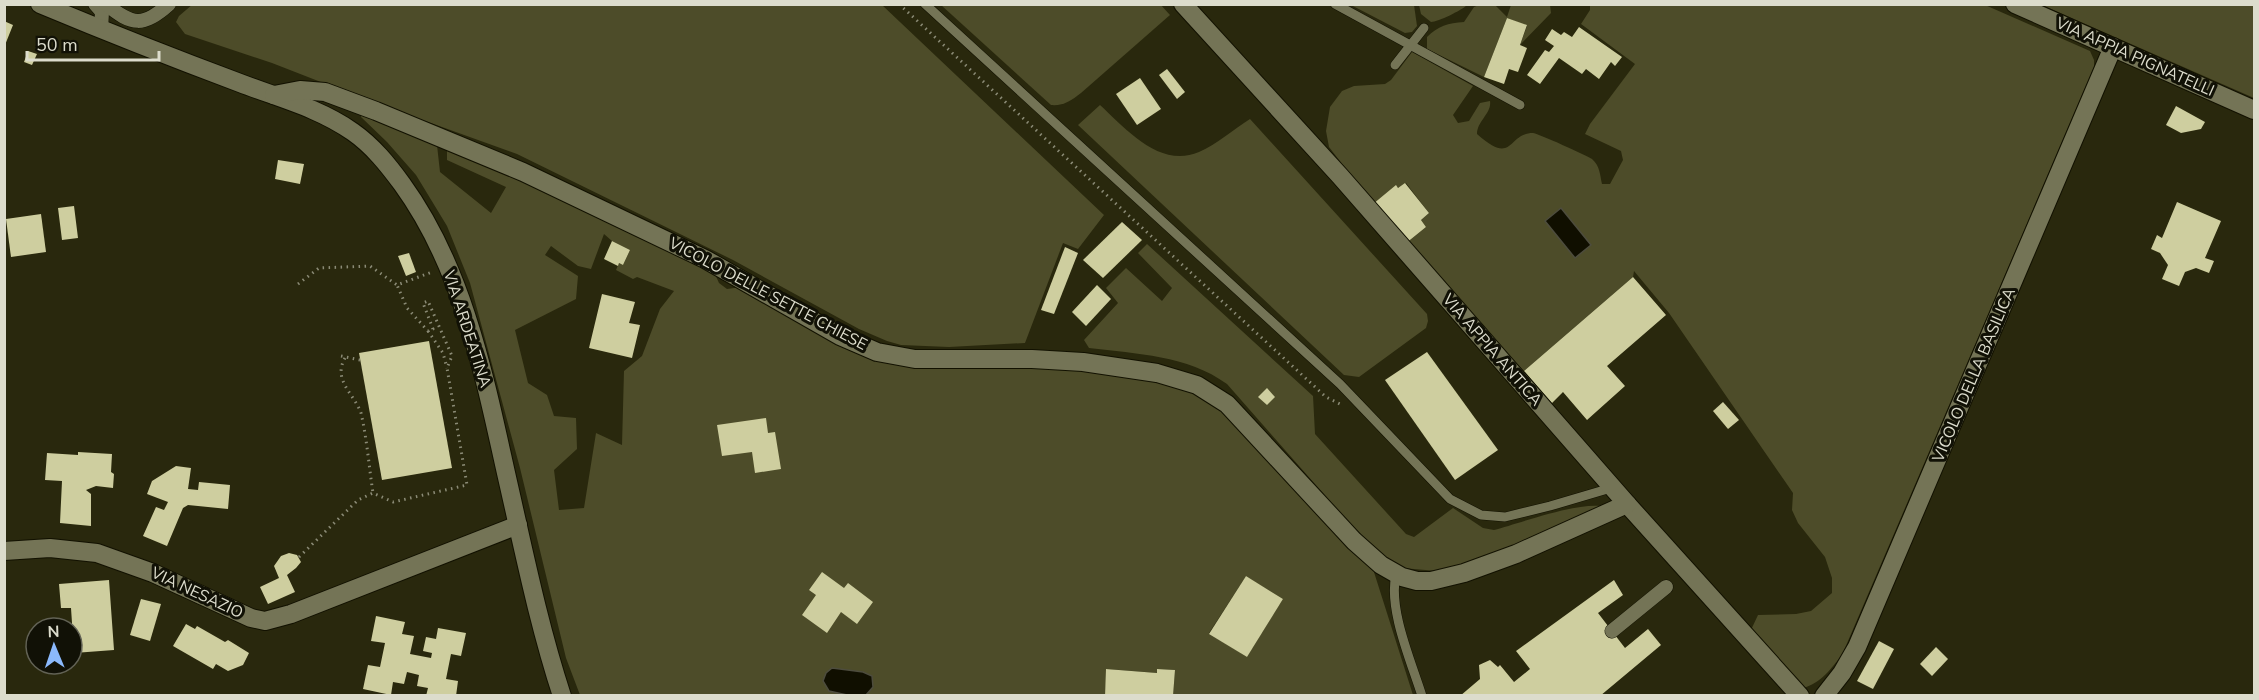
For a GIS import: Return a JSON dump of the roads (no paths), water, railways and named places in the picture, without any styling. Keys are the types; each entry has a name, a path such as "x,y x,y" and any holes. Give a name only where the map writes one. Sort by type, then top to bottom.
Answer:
{"main road":[{"name":"VIA ARDEATINA","path":"40,4 59,8 101,30 274,95 336,121 375,150 416,204 447,265 467,317 482,367 518,525 562,696"},
{"name":"VIA APPIA ANTICA","path":"1183,4 1340,176 1611,488 1800,696"},
{"name":"VIA APPIA PIGNATELLI","path":"2015,4 2254,110"},
{"name":"VICOLO DELLA BASILICA","path":"1824,696 1842,673 1857,647 2113,47"},
{"name":"VICOLO DELLE SETTE CHIESE","path":"274,95 300,90 325,92 523,172 705,259 840,336 877,352 915,359 1083,362 1156,373 1197,385 1227,404 1354,541 1375,561 1396,574 1425,581 1454,577 1516,554 1627,504"},
{"name":"VIA NESAZIO","path":"4,551 50,548 81,550 111,557 153,573 241,614 265,621 291,614 518,525"}],"street":[{"path":"95,4 102,12 101,30"},
{"path":"106,4 123,17 137,22 155,17 169,4"},
{"path":"1612,631 1666,587"}],"lane":[{"path":"925,4 1340,384 1450,499 1481,515 1496,517 1522,514 1611,488"},
{"path":"1335,4 1520,105"},
{"path":"1395,65 1424,28"},
{"path":"1396,574 1394,596 1396,611 1422,696"}]}
